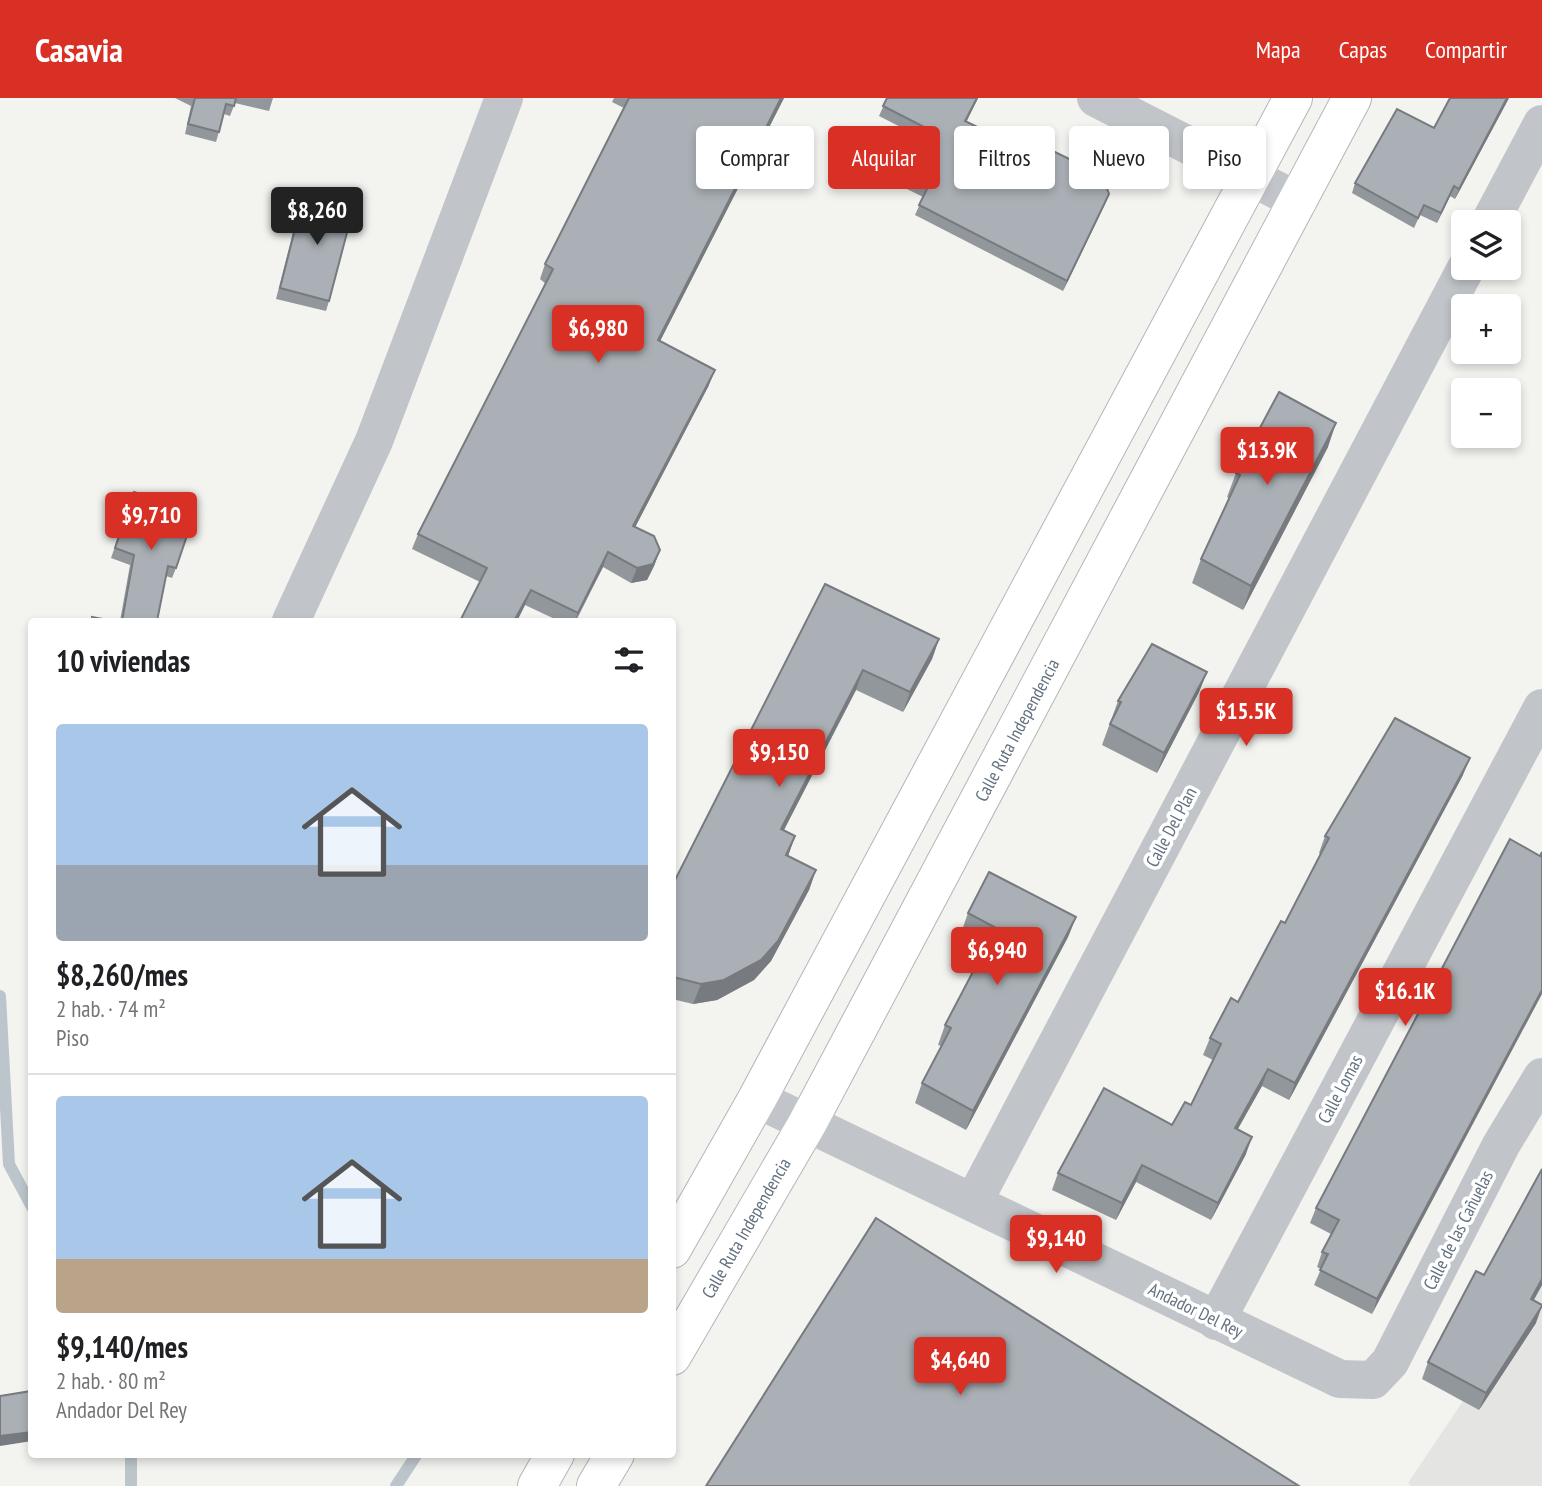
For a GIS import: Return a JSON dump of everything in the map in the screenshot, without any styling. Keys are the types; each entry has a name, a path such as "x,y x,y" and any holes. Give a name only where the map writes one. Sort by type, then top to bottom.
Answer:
{"main road":[{"path":"1266,150 1293,98"},
{"name":"Calle Ruta Independencia","path":"676,1349 807,1124 1352,98"},
{"path":"676,1242 757,1099 1246,189"},
{"path":"537,1486 553,1458"},
{"path":"596,1486 613,1458"}],"street":[{"path":"292,618 373,441 504,98"},
{"path":"1096,98 1183,142"},
{"path":"1496,210 1542,124"},
{"path":"1266,184 1298,201"},
{"name":"Calle Del Plan","path":"974,1201 1460,280"},
{"name":"Calle Lomas","path":"1216,1321 1542,708"},
{"name":"Calle de las Cañuelas","path":"1373,1380 1390,1362 1502,1146 1542,1077"},
{"name":"Andador Del Rey","path":"757,1099 1340,1379 1373,1380"}],"shaded area":[{"path":"1542,1283 1542,1486 1411,1486 1408,1483"}],"building":[{"path":"195,98 236,98 234,106 226,104 219,132 188,124"},
{"path":"629,98 781,98 767,126 696,126 696,189 735,189 658,340 715,370 633,526 654,536 660,550 653,564 637,568 608,552 578,613 531,590 516,618 462,618 487,568 418,534 553,269 545,264"},
{"path":"887,98 977,98 965,121 975,126 954,126 954,189 1055,189 1055,152 1069,159 1069,189 1107,189 1109,194 1067,281 919,205 927,189 940,189 940,126 922,126 883,106"},
{"path":"1450,98 1507,98 1459,189 1454,186 1441,213 1424,205 1418,218 1355,183 1397,109 1434,128"},
{"path":"304,194 354,206 329,301 280,288"},
{"path":"1279,392 1336,423 1251,586 1201,559 1240,475 1236,473"},
{"path":"134,492 195,512 176,568 168,566 158,618 123,618 134,555 115,548"},
{"path":"825,584 939,639 910,692 863,670 781,829 795,836 786,855 816,870 778,941 761,960 724,980 701,984 676,978 676,878"},
{"path":"1152,644 1207,672 1164,753 1110,724 1121,702 1118,701"},
{"path":"1395,718 1470,758 1295,1083 1268,1069 1235,1128 1252,1137 1218,1203 1142,1165 1122,1203 1058,1173 1104,1088 1172,1125 1185,1102 1191,1105 1221,1044 1210,1038 1231,998 1238,1002 1281,921 1285,923 1329,838 1325,836"},
{"path":"1510,839 1540,856 1542,852 1542,990 1377,1299 1320,1270 1328,1254 1322,1252 1339,1220 1316,1208"},
{"path":"989,872 1076,917 973,1111 922,1083 951,1028 945,1025 996,928 968,913"},
{"path":"1542,1169 1542,1279 1531,1299 1542,1306 1486,1393 1428,1362 1476,1271 1484,1275"},
{"path":"876,1218 1299,1486 706,1486"},
{"path":"28,1391 28,1432 0,1436 0,1396"}],"waterway":[{"path":"0,996 9,1164 28,1200"},
{"path":"131,1458 131,1486"},
{"path":"396,1486 414,1458"}]}
